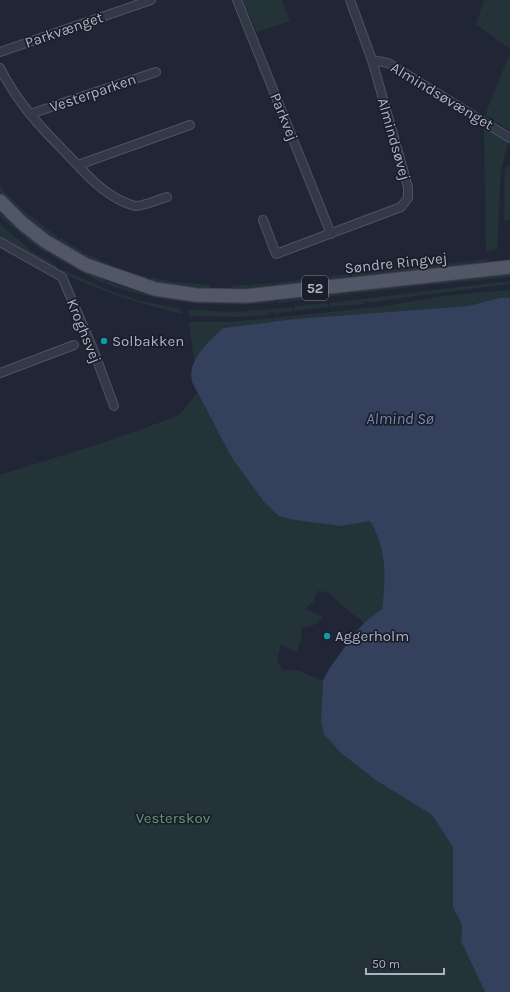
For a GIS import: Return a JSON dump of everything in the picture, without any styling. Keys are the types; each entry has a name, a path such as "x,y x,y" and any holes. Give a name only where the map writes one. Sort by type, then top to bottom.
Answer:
{"main road":[{"name":"Søndre Ringvej","path":"0,201 22,222 46,241 86,265 155,289 196,295 246,296 510,267"}],"street":[{"name":"Parkvænget","path":"0,52 151,0"},
{"name":"Parkvej","path":"237,0 331,234"},
{"name":"Almindsøvej","path":"263,220 276,254 401,207 408,198 408,187 372,60 350,0"},
{"name":"Almindsøvænget","path":"372,60 388,63 510,138"},
{"name":"Vesterparken","path":"0,68 10,87 30,114 96,184 113,196 136,206 167,197"},
{"name":"Vesterparken","path":"30,114 156,72"},
{"path":"78,165 190,125"},
{"name":"Kroghsvej","path":"0,242 62,277 93,349 114,406"},
{"path":"0,373 74,345"}],"green space":[{"path":"243,0 282,0 290,21 257,32"},
{"path":"484,0 510,0 510,49 476,24"},
{"path":"510,53 510,130 485,115"},
{"path":"484,127 508,142 501,169 497,249 486,252"},
{"path":"508,166 510,167 510,220 504,221 505,169"},
{"path":"0,187 25,212 58,237 56,240 18,210 0,192"},
{"path":"0,211 50,251 48,254 30,242 0,216"},
{"path":"0,224 31,251 57,266 56,269 0,239"},
{"path":"60,238 83,252 82,255 57,241"},
{"path":"52,253 105,280 104,284 50,255"},
{"path":"85,253 111,265 109,268 83,256"},
{"path":"488,259 486,262 429,269 429,266"},
{"path":"427,265 427,269 352,277 352,274"},
{"path":"112,266 148,277 147,280 111,268"},
{"path":"61,269 108,290 137,300 181,309 181,314 134,301 103,290 59,271"},
{"path":"510,273 510,277 431,285 430,282"},
{"path":"349,274 350,277 275,286 275,283"},
{"path":"150,277 174,282 210,285 210,289 163,284 150,280"},
{"path":"107,281 129,289 170,298 231,302 275,300 276,302 232,305 190,303 127,291 106,284"},
{"path":"510,281 510,284 369,303 368,301 364,304 329,307 329,303"},
{"path":"428,282 429,285 353,294 353,290"},
{"path":"272,283 272,286 231,289 231,286"},
{"path":"351,290 351,294 278,303 278,299"},
{"path":"510,290 510,298 500,298 468,306 295,319 223,328 194,360 189,322 228,322 283,317 386,306 441,296"},
{"path":"327,303 328,307 293,311 295,306"},
{"path":"292,307 292,311 275,314 274,312 270,312 268,315 237,317 189,316 188,310 237,312"},
{"name":"Vesterskov","path":"198,392 214,425 342,526 370,521 379,537 384,562 387,640 349,611 328,592 317,591 314,601 305,609 323,617 314,625 302,628 301,639 297,652 281,644 277,660 283,670 299,671 323,681 321,721 341,753 374,779 432,815 453,847 453,907 462,925 461,941 485,992 0,992 0,475 105,442 178,416"}],"water":[{"name":"Almind Sø","path":"500,298 510,298 510,992 485,992 461,941 462,925 453,907 453,847 432,815 374,779 341,753 324,734 321,721 323,681 329,669 354,634 365,622 382,609 384,564 380,542 376,532 370,521 342,526 295,520 279,516 265,503 232,458 192,382 191,374 196,358 200,352 223,328 295,319 468,306"}],"place":[{"name":"Solbakken","path":"104,341"},
{"name":"Aggerholm","path":"327,636"}]}
